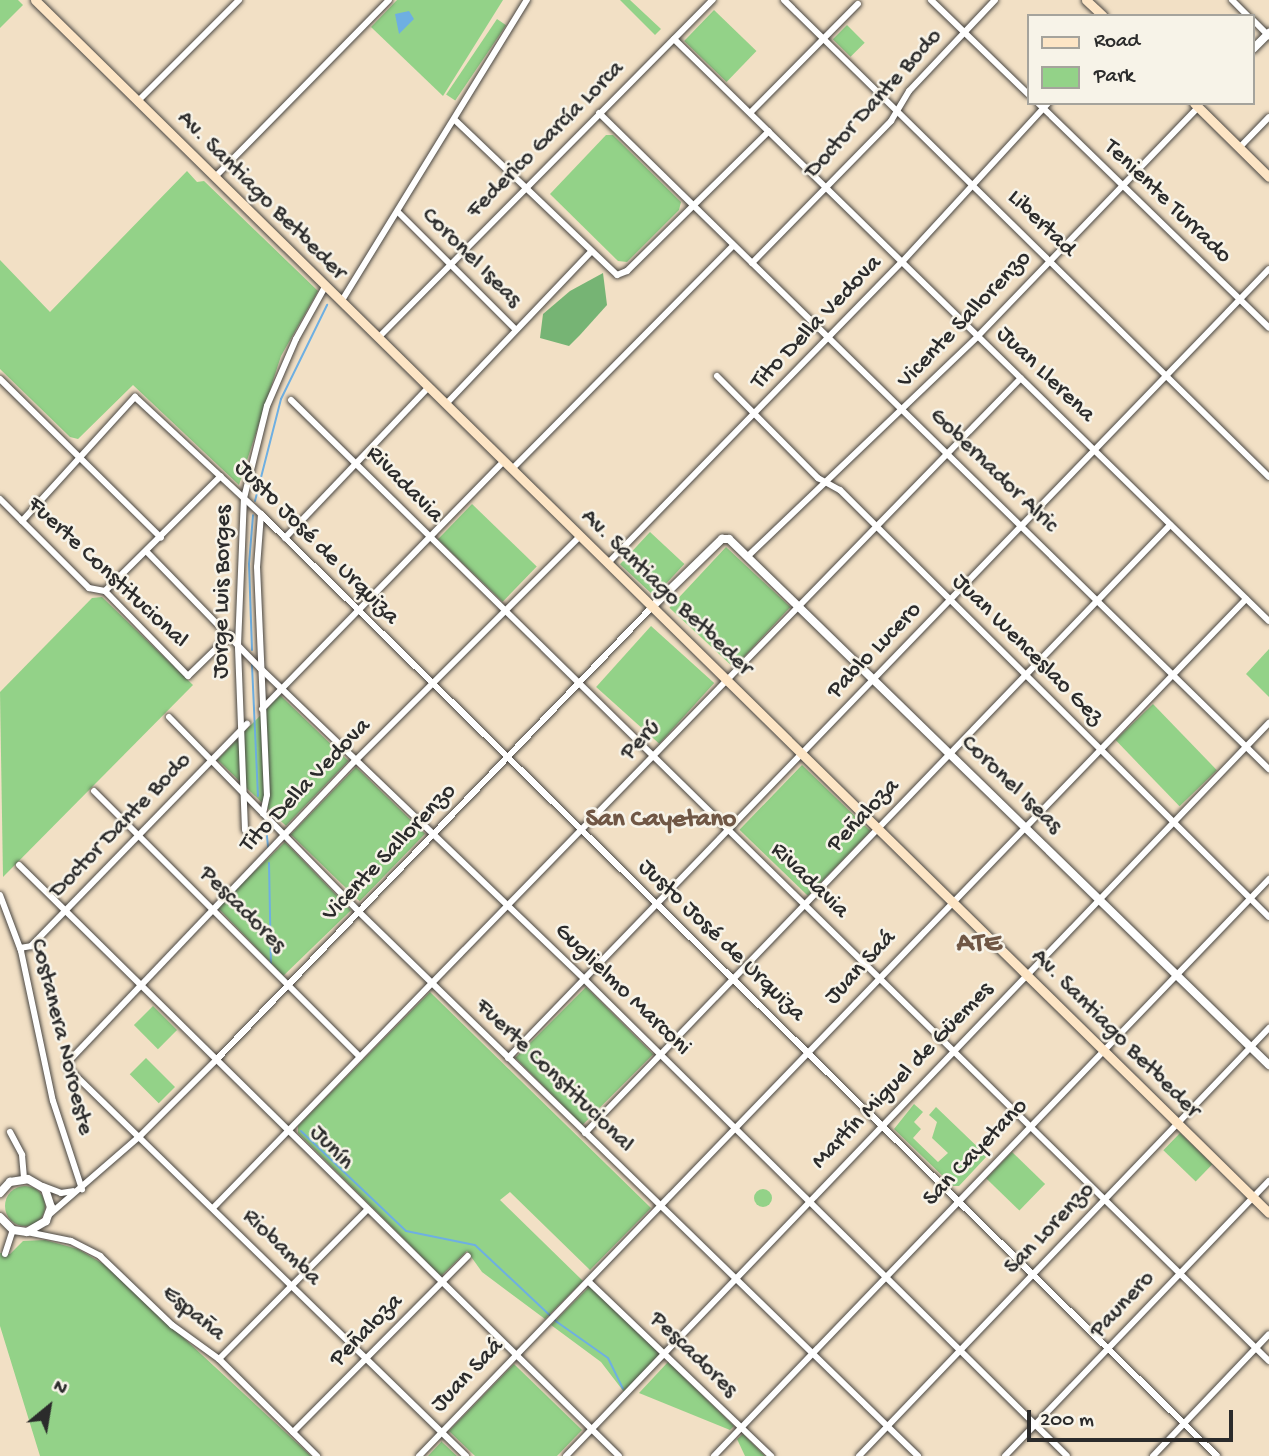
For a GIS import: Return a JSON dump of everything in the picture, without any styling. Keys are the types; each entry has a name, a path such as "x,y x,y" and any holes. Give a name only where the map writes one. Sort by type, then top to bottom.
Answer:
{"main road":[{"name":"Av. Santiago Betbeder","path":"35,0 1269,1213"},
{"path":"1086,0 1101,14"},
{"path":"1199,105 1269,177"}],"street":[{"path":"138,101 239,0"},
{"path":"215,177 389,0"},
{"path":"341,302 456,121 527,0"},
{"name":"Federico García Lorca","path":"378,338 713,0"},
{"name":"Libertad","path":"784,0 1269,477"},
{"path":"931,0 1028,94"},
{"name":"Doctor Dante Bodo","path":"751,263 827,188 898,112 909,91 995,0"},
{"path":"1232,0 1246,14"},
{"path":"751,112 858,4"},
{"path":"1255,22 1269,34 1255,48"},
{"name":"Juan Llerena","path":"674,39 1269,621"},
{"name":"Teniente Turrado","path":"1043,105 1269,328"},
{"name":"Tito Della Vedova","path":"608,563 902,262 1043,105"},
{"name":"Vicente Sallorenzo","path":"748,556 978,336 1197,105"},
{"name":"Gobernador Alric","path":"599,113 1269,769"},
{"path":"1239,148 1269,117"},
{"path":"456,121 590,253 617,275 624,274 769,131"},
{"name":"Coronel Iseas","path":"399,213 516,330"},
{"path":"512,469 733,246"},
{"path":"446,404 590,253"},
{"name":"Pablo Lucero","path":"508,1058 1269,269"},
{"name":"Jorge Luis Borges","path":"245,830 245,727 238,646 244,498 267,406 296,339 326,287"},
{"name":"Juan Wenceslao Gez","path":"718,376 827,483 840,490 1269,917"},
{"name":"Perú","path":"213,1208 1021,378"},
{"path":"0,379 161,538"},
{"path":"285,538 429,387"},
{"name":"Justo José de Urquiza","path":"80,458 135,397 261,514 507,760 657,904 1217,1456"},
{"name":"Rivadavia","path":"291,400 1269,1361"},
{"path":"22,521 80,458"},
{"path":"262,709 505,461"},
{"path":"105,591 148,553 221,476"},
{"name":"Fuerte Constitucional","path":"0,499 89,588 105,591 188,676 230,635"},
{"name":"Jorge Luis Borges","path":"261,514 260,668 267,795 263,814"},
{"name":"Peñaloza","path":"585,1133 1170,524"},
{"name":"Tito Della Vedova","path":"69,1069 71,1057 286,836 355,761 580,536"},
{"name":"Vicente Sallorenzo","path":"49,1215 140,1136 217,1059 653,607 722,539"},
{"name":"Coronel Iseas","path":"722,539 748,556 1269,1065"},
{"name":"Guglielmo Marconi","path":"148,553 281,689 585,980 1067,1456"},
{"name":"Juan Saá","path":"419,1456 514,1356 662,1208 879,976 1246,599"},
{"name":"Fuerte Constitucional","path":"169,717 359,912 918,1456"},
{"name":"Martín Miguel de Güemes","path":"566,1456 1269,723"},
{"name":"Doctor Dante Bodo","path":"20,948 32,946 245,727"},
{"name":"Pescadores","path":"94,791 290,984 294,993 360,1057"},
{"name":"Junín","path":"19,865 217,1059 366,1211 619,1456"},
{"name":"San Cayetano","path":"714,1456 1029,1124 1269,879"},
{"name":"Costanera Noroeste","path":"0,895 20,948 53,1101 82,1189"},
{"name":"San Lorenzo","path":"859,1456 1269,1028"},
{"name":"Riobamba","path":"69,1069 466,1456"},
{"path":"10,1132 22,1155 24,1179"},
{"path":"0,1191 24,1179 61,1193 82,1189"},
{"name":"Paunero","path":"1005,1456 1269,1181"},
{"path":"0,1217 13,1230 27,1232 49,1215 50,1196 42,1186"},
{"path":"219,1359 366,1211"},
{"path":"5,1254 13,1230"},
{"name":"España","path":"27,1232 71,1241 100,1256 172,1325 219,1359 317,1456"},
{"name":"Peñaloza","path":"293,1432 468,1256"},
{"name":"Pescadores","path":"589,1282 771,1456"},
{"path":"1153,1456 1269,1334"}],"green space":[{"path":"0,0 18,0 23,5 0,28"},
{"path":"397,0 503,0 443,96 371,27"},
{"path":"620,0 630,0 661,29 655,35"},
{"path":"714,10 756,51 727,82 684,41"},
{"path":"497,19 506,25 455,101 446,94"},
{"path":"847,25 865,43 851,57 833,39"},
{"path":"606,135 613,135 681,202 679,210 627,262 618,261 550,194"},
{"path":"187,171 197,182 204,181 318,291 281,356 239,485 133,385 78,439 70,437 0,369 0,260 50,312"},
{"path":"603,273 607,305 580,335 569,346 540,338 543,314 570,291"},
{"path":"472,504 537,567 503,602 438,539"},
{"path":"650,532 684,564 654,596 620,564"},
{"path":"726,547 790,607 734,668 669,608"},
{"path":"102,597 193,685 3,877 0,692 92,598"},
{"path":"651,626 714,683 659,744 596,687"},
{"path":"1269,649 1269,697 1246,674"},
{"path":"280,695 348,761 286,826 217,760"},
{"path":"1153,704 1217,770 1180,806 1116,740"},
{"path":"802,765 870,831 808,896 739,830"},
{"path":"356,767 425,834 360,901 291,835"},
{"path":"285,842 351,910 283,976 217,907"},
{"path":"586,987 653,1054 582,1125 515,1058"},
{"path":"430,992 651,1208 590,1270 510,1192 500,1200 583,1281 545,1319 482,1272 467,1251 441,1276 298,1133 298,1126"},
{"path":"153,1006 177,1030 158,1049 134,1025"},
{"path":"146,1058 175,1087 159,1103 130,1074"},
{"path":"914,1104 923,1112 914,1122 921,1129 913,1138 938,1162 948,1153 932,1138 937,1122 929,1115 936,1107 987,1156 959,1186 953,1186 894,1129"},
{"path":"1180,1133 1212,1164 1196,1182 1163,1150"},
{"path":"1012,1152 1045,1184 1019,1211 986,1179"},
{"path":"25,1186 39,1192 45,1206 39,1220 25,1226 11,1220 5,1206 11,1192"},
{"path":"759,1189 767,1189 772,1198 770,1205 759,1207 754,1202 754,1194"},
{"path":"45,1240 78,1249 105,1265 311,1456 40,1456 0,1326 0,1253 10,1254 23,1241"},
{"path":"590,1286 660,1354 624,1392 601,1362 551,1325"},
{"path":"668,1362 734,1426 730,1430 639,1393"},
{"path":"514,1364 582,1430 557,1456 475,1456 449,1431"},
{"path":"743,1434 765,1456 745,1456 737,1439"},
{"path":"442,1442 457,1456 428,1456"}],"water":[{"path":"409,11 414,19 399,34 395,14"}],"waterway":[{"path":"255,501 281,399 327,305"},
{"path":"252,650 249,564 253,515"},
{"path":"252,665 258,796"},
{"path":"266,827 268,847"},
{"path":"269,863 271,963"},
{"path":"301,1131 406,1231 475,1245 557,1322 608,1358 623,1389"}],"district":[{"name":"San Cayetano","path":"661,821"},
{"name":"ATE","path":"979,945"}]}
